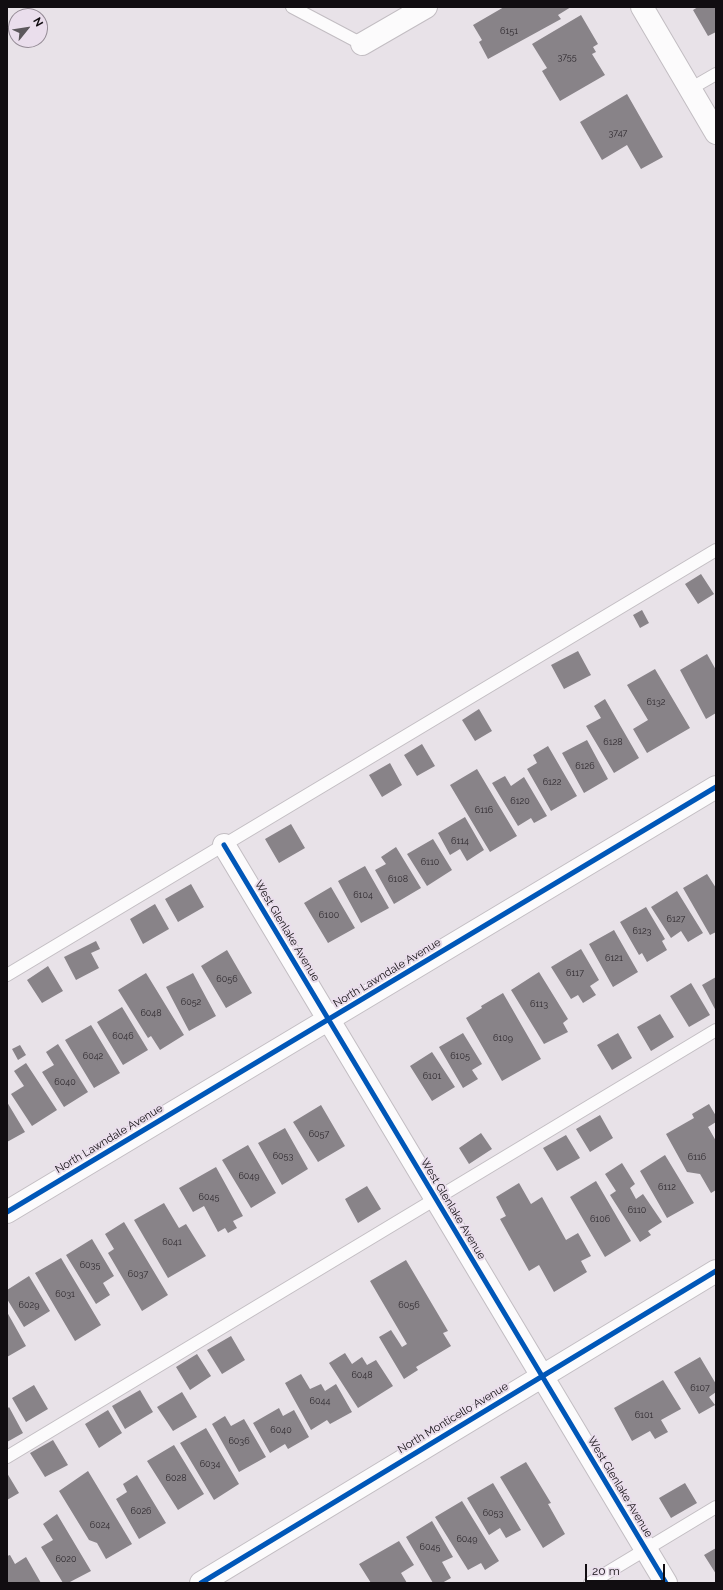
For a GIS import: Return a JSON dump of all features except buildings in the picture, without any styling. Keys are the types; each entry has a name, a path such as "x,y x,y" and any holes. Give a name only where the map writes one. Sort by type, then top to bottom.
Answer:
{"street":[{"path":"362,44 426,7"},
{"path":"642,7 716,133"},
{"name":"North Lawndale Avenue","path":"7,1212 716,787"},
{"name":"West Glenlake Avenue","path":"224,845 666,1583"},
{"name":"North Monticello Avenue","path":"201,1583 716,1271"}],"lane":[{"path":"292,7 362,44"},
{"path":"690,89 716,74"},
{"path":"7,976 716,550"},
{"path":"7,1457 716,1030"},
{"path":"590,1583 716,1507"}],"cycle path":[{"path":"7,1212 716,787"},
{"path":"224,845 666,1583"},
{"path":"201,1583 716,1271"}]}
